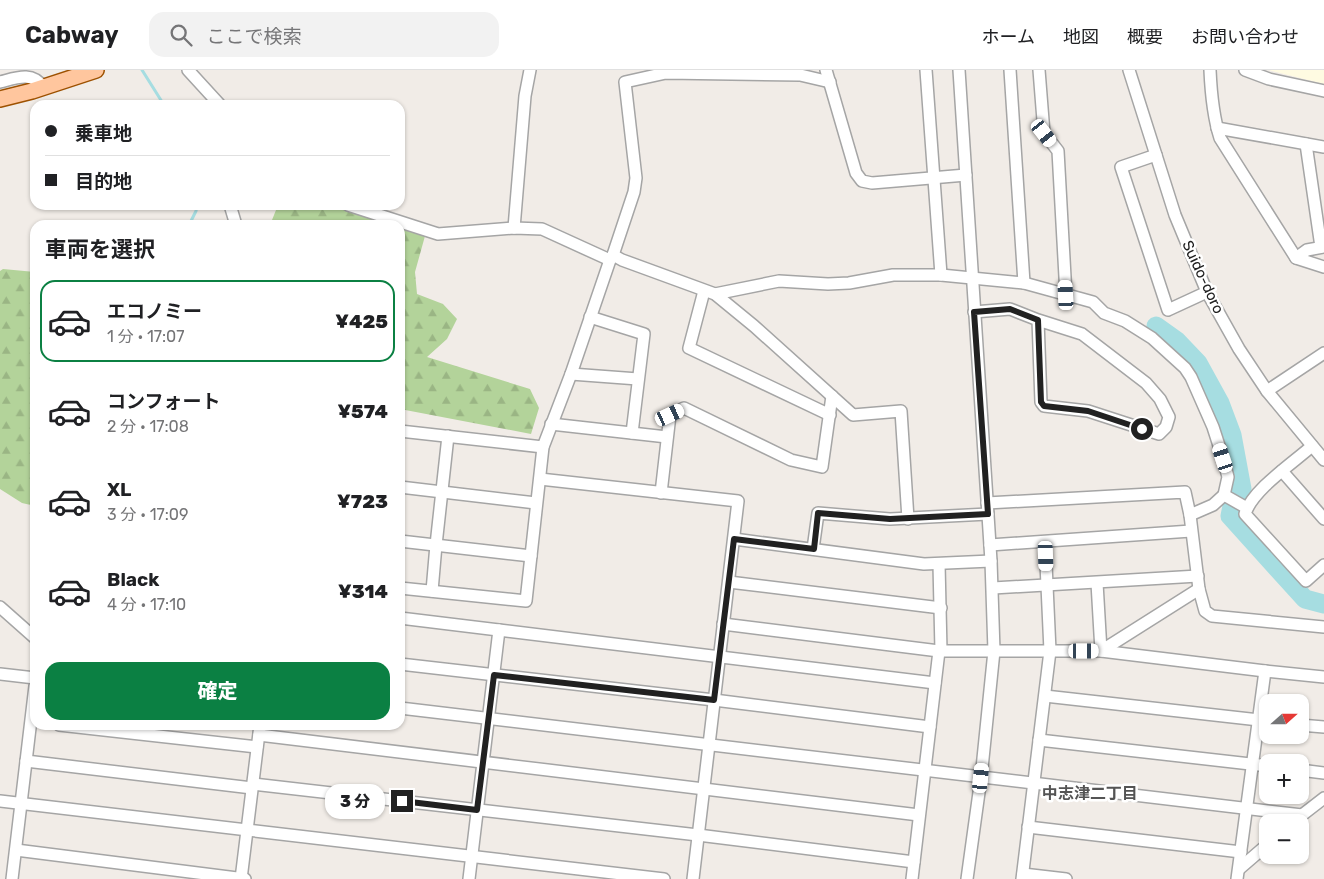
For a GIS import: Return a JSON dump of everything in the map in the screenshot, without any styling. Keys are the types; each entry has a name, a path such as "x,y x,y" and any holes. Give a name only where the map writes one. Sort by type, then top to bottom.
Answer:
{"main road":[{"path":"0,100 96,70"}],"street":[{"path":"188,70 215,100"},
{"path":"514,228 525,96 530,70"},
{"path":"826,70 856,173 862,181 872,183 966,176"},
{"path":"926,70 941,275"},
{"path":"959,70 992,562 994,651 981,778 967,879"},
{"path":"1010,70 1024,283"},
{"path":"1039,70 1044,133 1058,151 1066,295"},
{"name":"Suido-doro","path":"1129,70 1175,215 1206,292 1239,349 1267,391 1324,460"},
{"path":"1210,70 1211,92 1220,138 1296,258 1324,268"},
{"path":"1245,70 1269,78 1324,91"},
{"path":"405,588 526,601 543,447 571,374 634,192 636,178 624,82 667,72 800,76 830,82"},
{"path":"0,82 23,76 40,83 43,87"},
{"path":"1217,128 1324,147"},
{"path":"1296,258 1307,250 1322,247 1306,144"},
{"path":"1156,155 1121,167 1168,310 1206,292"},
{"path":"364,210 395,220"},
{"path":"405,223 438,234 514,228 542,228 612,258 676,279 710,293 754,326 853,415 901,411 908,518"},
{"path":"710,293 780,281 828,284 849,283 893,275 941,275 1024,283 1093,302 1104,313 1125,321 1152,338 1185,368 1198,391 1223,458 1228,477 1224,495 1213,505 1190,514"},
{"path":"710,293 689,348 830,415"},
{"path":"974,312 1010,309 1082,334 1146,383 1160,399 1169,417 1166,427 1159,434 1088,411 1044,406 1041,402 1038,320"},
{"path":"590,318 644,334 632,433"},
{"path":"1267,391 1324,353"},
{"path":"571,374 638,379"},
{"path":"661,493 670,415 684,408 790,460 822,467 832,396"},
{"path":"551,424 667,437"},
{"path":"405,432 543,447"},
{"path":"432,591 448,436"},
{"path":"1312,446 1257,493 1247,508 1246,514 1306,581 1324,565"},
{"path":"1282,471 1324,519"},
{"path":"540,479 738,501 693,879"},
{"path":"405,488 536,503"},
{"path":"814,549 818,513 875,518 908,518 1185,492 1190,514 1199,589 1205,611 1212,616 1324,628"},
{"path":"1224,495 1247,508"},
{"path":"990,545 1191,531"},
{"path":"734,539 924,564 992,562"},
{"path":"405,542 531,556"},
{"path":"1045,542 1050,651 1022,876 1066,879"},
{"path":"912,879 940,651 942,608 940,564"},
{"path":"993,588 1198,576"},
{"path":"728,582 942,608"},
{"path":"1097,583 1101,651"},
{"path":"1101,651 1199,589"},
{"path":"0,607 30,634"},
{"path":"405,619 935,683"},
{"path":"723,624 940,651 1101,651 1324,677"},
{"path":"469,879 499,630"},
{"path":"405,665 714,700 930,728"},
{"path":"1264,694 1265,671"},
{"path":"0,674 30,677"},
{"path":"1045,696 1259,720"},
{"path":"405,709 1246,809 1272,814"},
{"path":"1309,726 1324,727"},
{"path":"12,879 32,730"},
{"path":"150,730 259,736 919,815"},
{"path":"16,850 242,879 259,736"},
{"path":"1238,874 1246,809 1259,738"},
{"path":"1039,740 1259,765"},
{"path":"26,761 698,835 914,862"},
{"path":"1309,771 1324,773"},
{"path":"1303,814 1324,798"},
{"path":"0,802 247,829 664,879"},
{"path":"1028,827 1241,852"},
{"path":"1238,874 1259,853"}],"shaded area":[{"path":"1269,70 1324,70 1324,84 1272,71"}],"green space":[{"path":"276,210 358,210 360,215 376,220 272,220"},
{"path":"405,230 425,236 415,272 417,294 443,304 457,319 447,339 427,357 530,389 539,408 531,434 405,410"},
{"path":"3,269 30,272 30,505 22,503 0,489 0,271"}],"waterway":[{"path":"142,70 161,100"},
{"path":"192,220 196,210"},
{"path":"1156,326 1177,341 1198,363 1220,403 1232,435 1242,489 1232,506 1230,516 1305,599 1324,604"}],"district":[{"name":"中志津二丁目","path":"1090,793"}],"route":[{"path":"402,801 477,810 494,675 714,700 734,539 814,549 818,513 890,519 988,514 974,312 1010,309 1038,320 1041,402 1044,406 1088,411 1142,429"}]}
